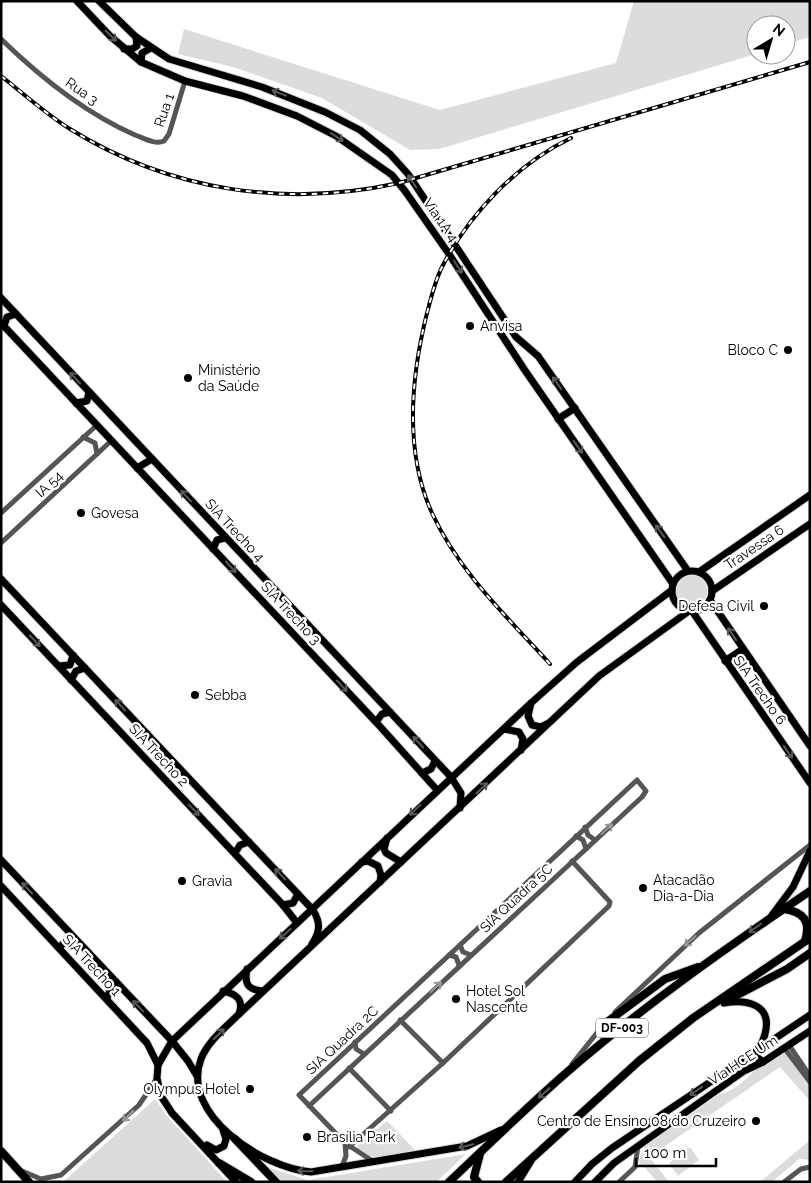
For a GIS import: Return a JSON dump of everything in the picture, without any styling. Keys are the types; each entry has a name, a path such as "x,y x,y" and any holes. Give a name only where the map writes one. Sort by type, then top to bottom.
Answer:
{"highway":[{"name":"DF-003","path":"448,1182 566,1073 703,966 772,916 810,892"},
{"path":"784,909 801,913 806,919 808,939"},
{"name":"DF-003","path":"506,1182 627,1071 693,1018 808,939"},
{"path":"693,1018 787,969 810,953"},
{"path":"603,1025 665,979 703,966"},
{"path":"235,1139 276,1182"},
{"path":"1,1151 29,1182"},
{"path":"478,1182 474,1176 481,1152"},
{"path":"219,1163 251,1182"}],"main road":[{"name":"Via 1A 4","path":"77,1 124,49 141,62 186,82 243,96 297,116 379,164 392,176 405,191 449,254 672,587"},
{"name":"Via 1A 4","path":"99,1 136,38 169,59 248,82 325,112 360,130 390,154 408,174 516,337 538,356 688,571"},
{"path":"124,49 132,49 137,46 136,38"},
{"path":"141,62 142,54 151,48"},
{"path":"243,96 248,89 248,82"},
{"path":"256,102 255,94 262,87"},
{"path":"1,312 5,308 3,300"},
{"name":"SIA Trecho 4","path":"3,300 451,777"},
{"path":"3,324 8,317 16,314"},
{"name":"SIA Trecho 3","path":"3,324 376,722 437,790"},
{"path":"76,403 86,401 89,392"},
{"path":"558,419 575,408"},
{"path":"137,468 152,459"},
{"path":"700,572 810,495"},
{"name":"Travessa 6","path":"712,591 810,524"},
{"path":"202,537 211,534 214,526"},
{"path":"213,548 217,540 225,538"},
{"path":"197,1076 206,1049 238,1015 599,676 690,611 702,608 710,600 712,591 709,580 700,572 688,571 676,578 672,587 577,662 437,790 313,910 247,968 172,1041 158,1065 157,1078 161,1096 166,1105 236,1182"},
{"path":"1,579 313,910 319,923 319,930 306,953"},
{"path":"672,587 676,604 690,611"},
{"name":"SIA Trecho 6","path":"710,600 810,746"},
{"name":"SIA Trecho 2","path":"1,605 235,853 297,923"},
{"name":"SIA Trecho 6","path":"690,611 810,784"},
{"path":"725,661 743,649"},
{"path":"59,666 70,665 74,656"},
{"path":"71,680 76,671 85,668"},
{"path":"531,703 528,716 532,725 540,727 550,723"},
{"path":"376,722 382,714 390,712"},
{"path":"504,729 515,729 522,735 521,750"},
{"path":"422,773 431,769 435,761"},
{"path":"451,777 460,790 460,808"},
{"path":"387,838 384,849 386,853 402,862"},
{"path":"235,853 240,845 248,842"},
{"path":"772,916 793,886 810,851"},
{"path":"1,860 172,1041 188,1061 197,1076 200,1096 220,1126 226,1142 224,1146 216,1150 190,1131"},
{"path":"362,862 378,866 381,875 380,882"},
{"name":"SIA Trecho 1","path":"1,886 148,1044 158,1065"},
{"path":"283,905 293,903 298,894"},
{"path":"59,948 71,935"},
{"path":"247,968 245,978 248,986 254,990 263,991"},
{"path":"107,998 110,990 121,988"},
{"path":"223,991 239,998 241,1008 238,1015"},
{"path":"720,1004 739,1000 748,1002 760,1009 766,1024 766,1033 757,1057 763,1062"},
{"path":"575,1182 612,1148 810,1015"},
{"name":"Via HCE Um","path":"594,1182 614,1163 744,1071 763,1062 810,1031"},
{"path":"721,1074 727,1080 724,1086"},
{"path":"220,1126 235,1139 280,1166 310,1172 467,1146 510,1125"},
{"path":"518,1182 534,1156"}],"street":[{"name":"Rua 3","path":"1,38 22,59 90,112 121,128 161,142"},
{"name":"Rua 1","path":"161,142 164,141 172,126 186,82"},
{"name":"IA 54","path":"1,513 97,425"},
{"path":"83,437 95,443 97,454"},
{"name":"IA 54","path":"1,543 111,441"},
{"name":"SIA Quadra 5C","path":"310,1106 459,965 596,840 646,791 637,780"},
{"name":"SIA Quadra 2C","path":"310,1106 299,1095 637,780"},
{"path":"585,827 588,835 596,840"},
{"path":"576,836 584,840 586,849"},
{"path":"566,1073 603,1025 686,944 810,845"},
{"path":"342,1166 346,1156 347,1145 391,1111 610,904 572,861"},
{"path":"460,945 463,952 471,955"},
{"path":"449,955 456,958 459,965"},
{"path":"400,1020 443,1063"},
{"path":"355,1042 356,1049 364,1054"},
{"path":"787,1047 810,1076"},
{"path":"787,1047 810,1082"},
{"path":"349,1068 391,1111"},
{"path":"19,1170 41,1179 62,1176 130,1114 157,1078"},
{"path":"310,1106 347,1145 374,1162"},
{"path":"619,1182 635,1167 638,1146"},
{"path":"784,1182 801,1168 810,1167"}],"shaded area":[{"path":"634,1 810,1 810,37 796,41 796,15 746,15 746,57 439,149 410,150 322,98 233,67 178,54 184,29 440,110 616,63"},
{"path":"691,575 703,579 707,591 703,603 691,607 679,603 675,591 679,579"},
{"path":"786,1051 810,1085 810,1101 780,1067 649,1157 669,1182 657,1182 642,1164 639,1166 640,1156 645,1146 720,1094 736,1087 764,1062"},
{"path":"155,1099 167,1116 227,1182 63,1182"},
{"path":"387,1121 415,1150 376,1157 363,1156 357,1149 358,1144"},
{"path":"810,1140 810,1160 799,1159 772,1182 760,1182"},
{"path":"690,1147 699,1160 678,1176 669,1163"},
{"path":"466,1154 436,1182 281,1182 267,1167 308,1180"}],"railway":[{"path":"1,76 70,129 108,150 148,167 188,180 229,189 271,193 314,194 399,183 810,62"},
{"path":"550,664 470,574 456,555 432,513 417,465 413,414 414,388 421,337 433,290 442,267 453,247 480,210 496,192 532,162 571,138"}],"place":[{"name":"Anvisa","path":"470,326"},
{"name":"Bloco C","path":"788,350"},
{"name":"Ministério da Saúde","path":"188,378"},
{"name":"Govesa","path":"81,513"},
{"name":"Defesa Civil","path":"764,606"},
{"name":"Sebba","path":"195,695"},
{"name":"Gravia","path":"182,881"},
{"name":"Atacadão Dia-a-Dia","path":"643,888"},
{"name":"Hotel Sol Nascente","path":"456,999"},
{"name":"Olympus Hotel","path":"250,1089"},
{"name":"Centro de Ensino 08 do Cruzeiro","path":"756,1121"},
{"name":"Brasília Park","path":"307,1137"}]}
